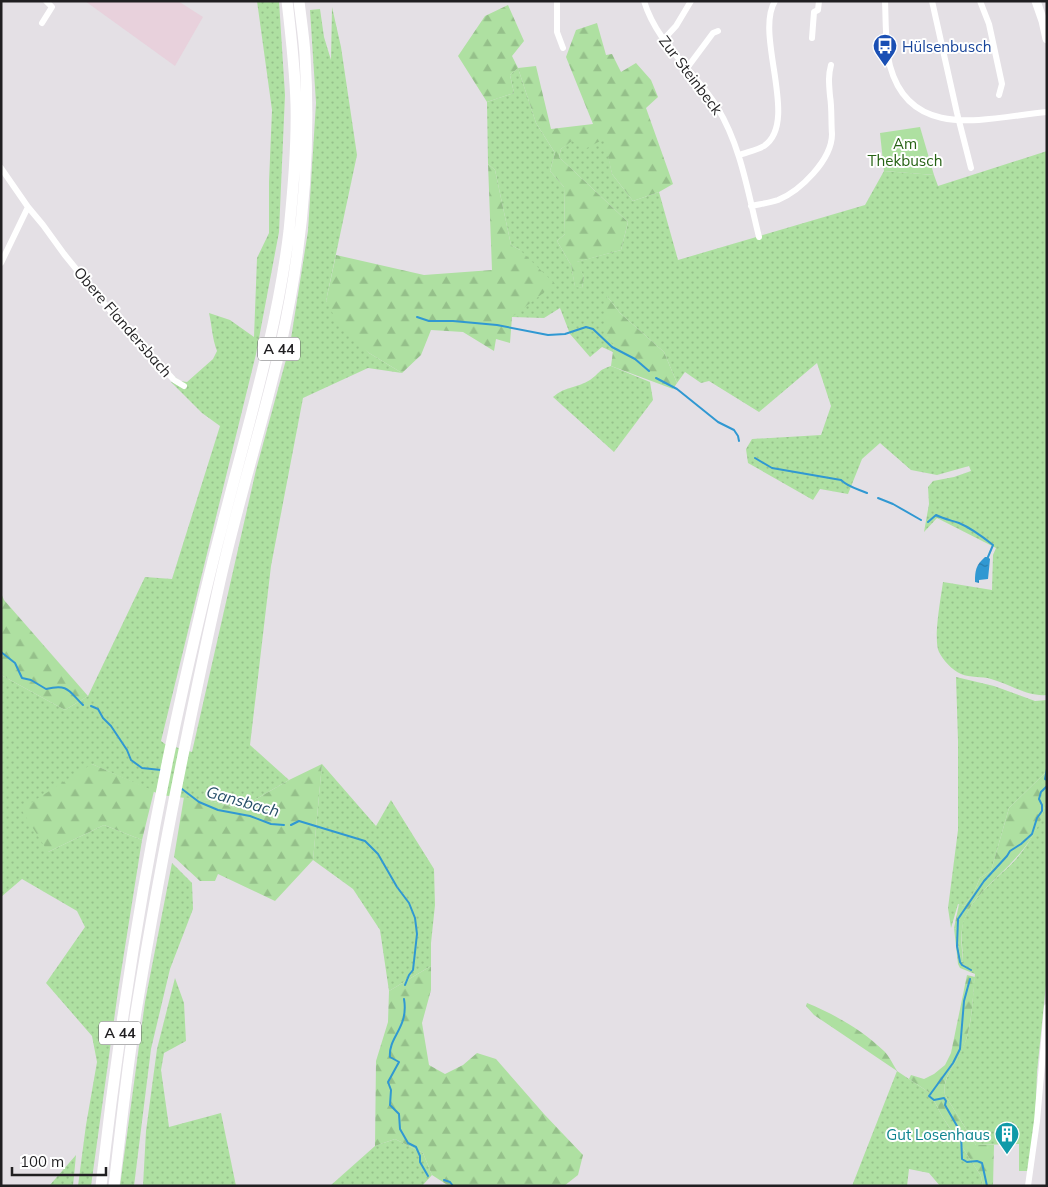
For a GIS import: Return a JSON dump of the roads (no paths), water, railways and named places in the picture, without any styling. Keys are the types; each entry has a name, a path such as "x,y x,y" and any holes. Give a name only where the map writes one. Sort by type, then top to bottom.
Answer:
{"highway":[{"name":"A 44","path":"101,1186 115,1069 145,880 184,686 269,342 287,240 294,167 296,105 288,1"},
{"name":"A 44","path":"114,1186 136,1014 158,883 230,538 281,343 292,286 300,234 305,158 305,55 299,1"}],"main road":[{"path":"1036,1 1047,38"}],"street":[{"path":"42,23 52,8 46,1"},
{"path":"556,1 557,32 563,48"},
{"name":"Zur Steinbeck","path":"644,1 654,25 663,40 716,106 724,120 739,155 759,237"},
{"path":"663,40 676,26 691,1"},
{"path":"739,155 765,145 775,133 777,126 776,83 768,24 771,8 775,1"},
{"path":"812,38 814,12 818,10 819,1"},
{"path":"885,1 888,58 900,89 914,106 935,116 958,120 989,120 1047,112"},
{"path":"932,1 958,120 971,168"},
{"path":"980,1 989,24 1002,84 998,96"},
{"path":"686,68 713,33 718,31"},
{"path":"751,206 777,200 794,191 817,168 827,153 832,133 828,76 831,65"},
{"name":"Obere Flandersbach","path":"1,168 28,207 107,307 171,377 184,386"},
{"path":"1,262 28,207"},
{"path":"1028,1186 1037,1120 1047,1007"}],"water":[{"path":"985,557 990,559 988,579 979,580 979,583 975,582 977,568"}],"waterway":[{"path":"417,317 429,321 497,325 548,335 565,334 586,327 593,329 612,347 635,359 649,371"},
{"path":"656,378 677,389 718,422 734,430 739,441"},
{"path":"755,458 772,468 841,480 867,493"},
{"path":"878,498 921,520"},
{"path":"928,522 936,515 968,527 993,545 988,557"},
{"name":"Gansbach","path":"1,652 15,663 22,678 31,680 46,689 63,688 71,692 83,705"},
{"name":"Gansbach","path":"91,706 98,709 111,726 127,750 131,760 142,768 161,770"},
{"path":"1047,769 1045,779 1047,780"},
{"path":"971,970 960,962 957,946 958,919 984,881 1010,851 1032,834 1037,818 1042,811 1039,799 1041,792 1047,786"},
{"name":"Gansbach","path":"182,789 199,802 218,810 250,816 271,824 284,825"},
{"name":"Gansbach","path":"291,825 299,821 365,841 378,854 397,887 409,903 415,918 417,934 413,970 405,985"},
{"path":"970,979 964,1001 960,1049 953,1063 929,1096 934,1100 944,1098 946,1101 945,1105 961,1133 962,1159 967,1162 977,1161 982,1163 987,1186"},
{"name":"Gansbach","path":"404,999 404,1017 390,1050 390,1057 399,1062 388,1082 391,1090 390,1105 399,1114 400,1129 408,1143 416,1147 420,1156 420,1162 428,1176"},
{"name":"Gansbach","path":"444,1180 450,1182 453,1186"}],"place":[{"name":"Hülsenbusch","path":"885,67"},
{"name":"Gut Losenhaus","path":"1007,1155"}],"park label":[{"name":"Am Thekbusch","path":"905,152"}]}
